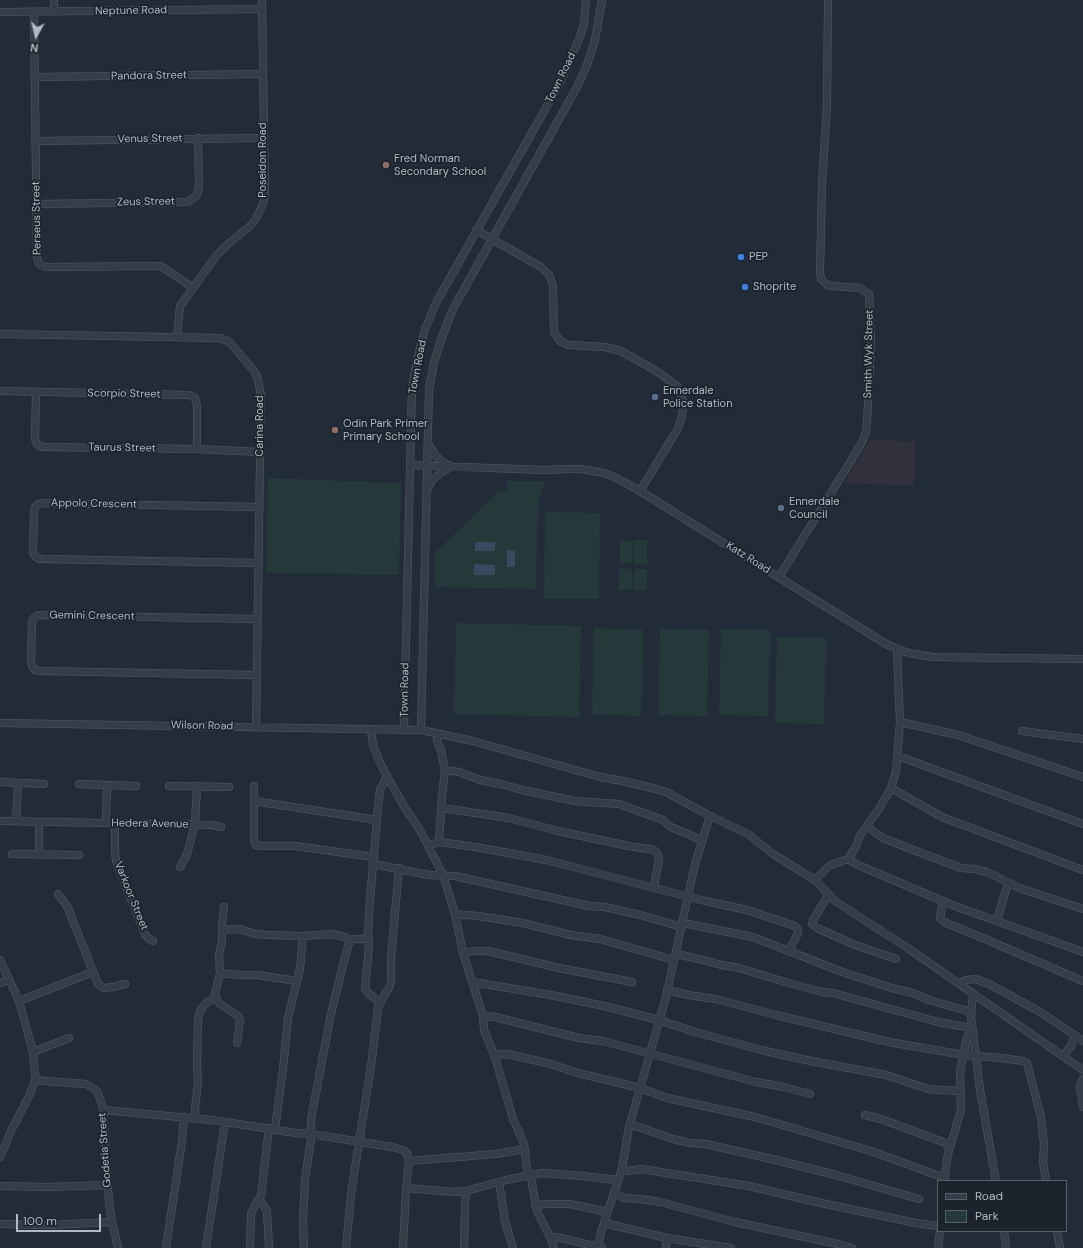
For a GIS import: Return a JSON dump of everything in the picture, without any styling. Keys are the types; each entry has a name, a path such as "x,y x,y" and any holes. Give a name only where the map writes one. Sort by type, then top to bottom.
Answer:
{"street":[{"path":"54,0 54,12"},
{"name":"Poseidon Road","path":"177,336 180,306 216,256 256,219 264,201 262,0"},
{"name":"Town Road","path":"586,0 584,24 580,37 561,81 437,301 425,329 417,360 412,389 404,730 422,730 429,390 434,362 442,334 453,309 577,87 587,65 595,40 602,0"},
{"path":"600,11 603,4 607,0"},
{"name":"Smith Wyk Street","path":"779,577 857,451 866,432 867,423 871,344 870,296 867,292 860,288 827,285 821,279 820,272 822,184 827,105 828,0"},
{"name":"Neptune Road","path":"0,12 262,9"},
{"name":"Perseus Street","path":"34,12 37,258 39,264 48,267 160,266 193,288"},
{"name":"Pandora Street","path":"34,77 263,74"},
{"name":"Zeus Street","path":"36,204 186,202 196,196 198,189 198,138"},
{"name":"Venus Street","path":"35,141 264,138"},
{"path":"476,230 541,267 549,275 553,286 554,332 560,341 569,345 605,347 621,350 658,372 677,386 683,401 680,423 640,491"},
{"name":"Carina Road","path":"0,334 177,336 220,338 232,344 254,371 258,379 261,396 256,728"},
{"name":"Scorpio Street","path":"0,392 192,396 196,400 197,405 197,449"},
{"name":"Taurus Street","path":"36,392 35,439 37,444 41,447 197,449 260,452"},
{"path":"428,443 436,456 444,463 453,467"},
{"name":"Katz Road","path":"410,465 544,470 581,469 604,473 640,491 880,640 897,649 932,656 1083,659"},
{"path":"426,491 436,476 453,467"},
{"name":"Appolo Crescent","path":"259,507 42,503 35,507 34,512 33,551 37,558 42,559 259,563"},
{"name":"Gemini Crescent","path":"257,675 39,671 35,670 31,662 32,623 33,619 40,615 258,619"},
{"path":"815,880 830,865 848,859 861,834 879,809 891,788 896,772 900,722 897,649"},
{"path":"900,722 958,735 1083,777"},
{"name":"Wilson Road","path":"0,723 404,730"},
{"path":"371,729 373,746 387,776 429,845 444,875 455,914 463,953 483,1016 484,1030 494,1055 513,1119 524,1144 527,1169 535,1205 554,1248"},
{"path":"422,730 502,749 600,777 666,792 710,816 748,834 773,854 815,880 835,901 974,994 1083,1070"},
{"path":"1022,731 1083,739"},
{"path":"437,734 437,741 441,750 445,770 439,842"},
{"path":"898,756 1083,824"},
{"path":"445,770 459,772 480,780 575,801 619,804 663,820 671,826 702,840"},
{"path":"381,1001 377,1000 368,993 365,988 373,860 380,790 387,776"},
{"path":"0,782 44,784"},
{"path":"16,821 18,783"},
{"path":"79,784 136,786"},
{"name":"Hedera Avenue","path":"106,823 107,785"},
{"path":"169,786 229,787"},
{"name":"Hedera Avenue","path":"195,824 197,786"},
{"path":"254,786 254,842 256,845 295,846 373,860 429,875 455,876 589,906 605,907 682,925 753,937 845,972 892,988 913,993 929,1000 971,1012"},
{"path":"891,788 942,817 1083,870"},
{"path":"254,801 377,820"},
{"path":"442,808 509,818 565,832 654,850 658,854 659,859 654,887"},
{"path":"550,1237 600,1247 604,1223 622,1169 630,1124 667,990 702,840 710,816"},
{"name":"Hedera Avenue","path":"0,821 195,824 222,827"},
{"path":"39,822 39,854"},
{"name":"Varkoor Street","path":"115,823 116,861 145,934 153,941"},
{"path":"180,867 187,854 195,824"},
{"path":"867,826 885,839 961,868 987,872 1019,888 1083,909"},
{"path":"429,845 439,842 476,847 546,860 705,901 747,910 795,926 798,933 789,951"},
{"path":"12,854 79,856"},
{"path":"848,859 858,865 943,901 1083,952"},
{"path":"346,1248 351,1194 372,1059 378,1008 391,982 391,958 399,868"},
{"path":"997,920 1008,883"},
{"path":"58,894 67,906 100,987 113,987 125,984"},
{"path":"829,894 812,924 817,928 855,945 896,959"},
{"path":"943,901 940,918 944,922 999,944 1083,981"},
{"path":"224,907 222,941 219,956 220,973 216,997 220,1004 237,1015 240,1020 237,1043"},
{"path":"455,914 523,923 571,935 600,939 675,957 704,960 739,968 785,982 822,992 833,993 938,1022 972,1028"},
{"path":"223,930 240,930 255,934 303,936 332,934 345,937 351,941"},
{"path":"250,1248 251,1214 261,1196 284,1069 288,1018 300,968 303,936"},
{"path":"304,1248 303,1222 305,1179 311,1134 311,1119 331,1014 349,943 353,939 364,939 368,936"},
{"path":"463,953 474,950 488,951 559,968 632,982"},
{"path":"0,960 18,1001 33,1052 36,1079 12,1129 3,1142 0,1157"},
{"path":"18,1001 93,972"},
{"path":"220,973 257,975 297,981"},
{"path":"959,984 966,980 976,979 991,985 1042,1013 1083,1041"},
{"path":"0,983 8,980"},
{"path":"473,982 604,1006 659,1020 695,1032 806,1060 886,1075 928,1089 961,1090"},
{"path":"667,990 716,999 888,1042 964,1055 1027,1062 1041,1117 1044,1144 1043,1162 1046,1180"},
{"path":"974,994 971,1012 972,1028 980,1090 996,1180"},
{"path":"194,1118 198,1082 198,1019 200,1011 203,1007 216,997"},
{"path":"483,1016 495,1017 579,1038 603,1041 756,1082 810,1094"},
{"path":"494,1055 507,1054 547,1063 578,1073 640,1088 667,1098 754,1117 871,1151 945,1180 948,1154 961,1110 960,1073 966,1042 972,1028"},
{"path":"1063,1056 1075,1035"},
{"path":"33,1052 69,1038"},
{"name":"Godetia Street","path":"36,1079 86,1084 97,1091 103,1110 112,1222 118,1248"},
{"path":"1083,1080 1080,1086 1083,1107"},
{"path":"103,1110 225,1122 311,1134 403,1150 407,1153 409,1161 403,1248"},
{"path":"865,1115 881,1119 951,1144"},
{"path":"166,1248 184,1118"},
{"path":"206,1248 225,1122"},
{"path":"630,1124 673,1139 690,1143 706,1144 776,1160 836,1175 919,1199"},
{"path":"409,1161 496,1154 525,1149"},
{"path":"622,1169 628,1171 641,1169 749,1186 820,1203 916,1223 937,1226"},
{"path":"406,1188 455,1192 466,1191 499,1182 543,1173 618,1180"},
{"path":"499,1182 505,1221 513,1248"},
{"path":"0,1186 48,1187 108,1185"},
{"path":"464,1248 466,1191"},
{"path":"614,1194 624,1198 660,1202 735,1222 852,1248"},
{"path":"259,1199 267,1212 269,1248"},
{"path":"535,1205 569,1204 608,1212"},
{"path":"0,1224 50,1225 112,1222"},
{"path":"604,1223 667,1238 731,1248"},
{"path":"938,1248 940,1232"},
{"path":"1004,1232 1006,1248"},
{"path":"1057,1232 1060,1248"},
{"path":"666,1248 667,1238"}],"shaded area":[{"path":"871,439 915,442 914,486 844,483"}],"green space":[{"path":"268,478 401,483 399,575 266,573"},
{"path":"507,481 546,481 538,500 536,589 435,587 435,553 499,491 507,491"},
{"path":"545,512 600,513 599,599 544,599"},
{"path":"634,540 647,540 647,565 634,564"},
{"path":"620,541 633,541 632,563 620,563"},
{"path":"619,568 632,569 632,590 619,590"},
{"path":"634,569 647,569 647,591 633,590"},
{"path":"456,623 581,626 579,717 454,714"},
{"path":"594,628 643,630 641,716 592,714"},
{"path":"660,629 709,630 707,716 658,715"},
{"path":"721,629 770,630 768,716 719,715"},
{"path":"777,637 826,638 824,724 775,723"}],"water":[{"path":"475,542 495,542 495,551 475,551"},
{"path":"507,550 515,551 515,567 507,567"},
{"path":"474,564 495,565 495,575 474,575"}],"place":[{"name":"Fred Norman Secondary School","path":"386,165"},
{"name":"PEP","path":"741,257"},
{"name":"Shoprite","path":"745,287"},
{"name":"Ennerdale Police Station","path":"655,397"},
{"name":"Odin Park Primer Primary School","path":"335,430"},
{"name":"Ennerdale Council","path":"781,508"}]}
